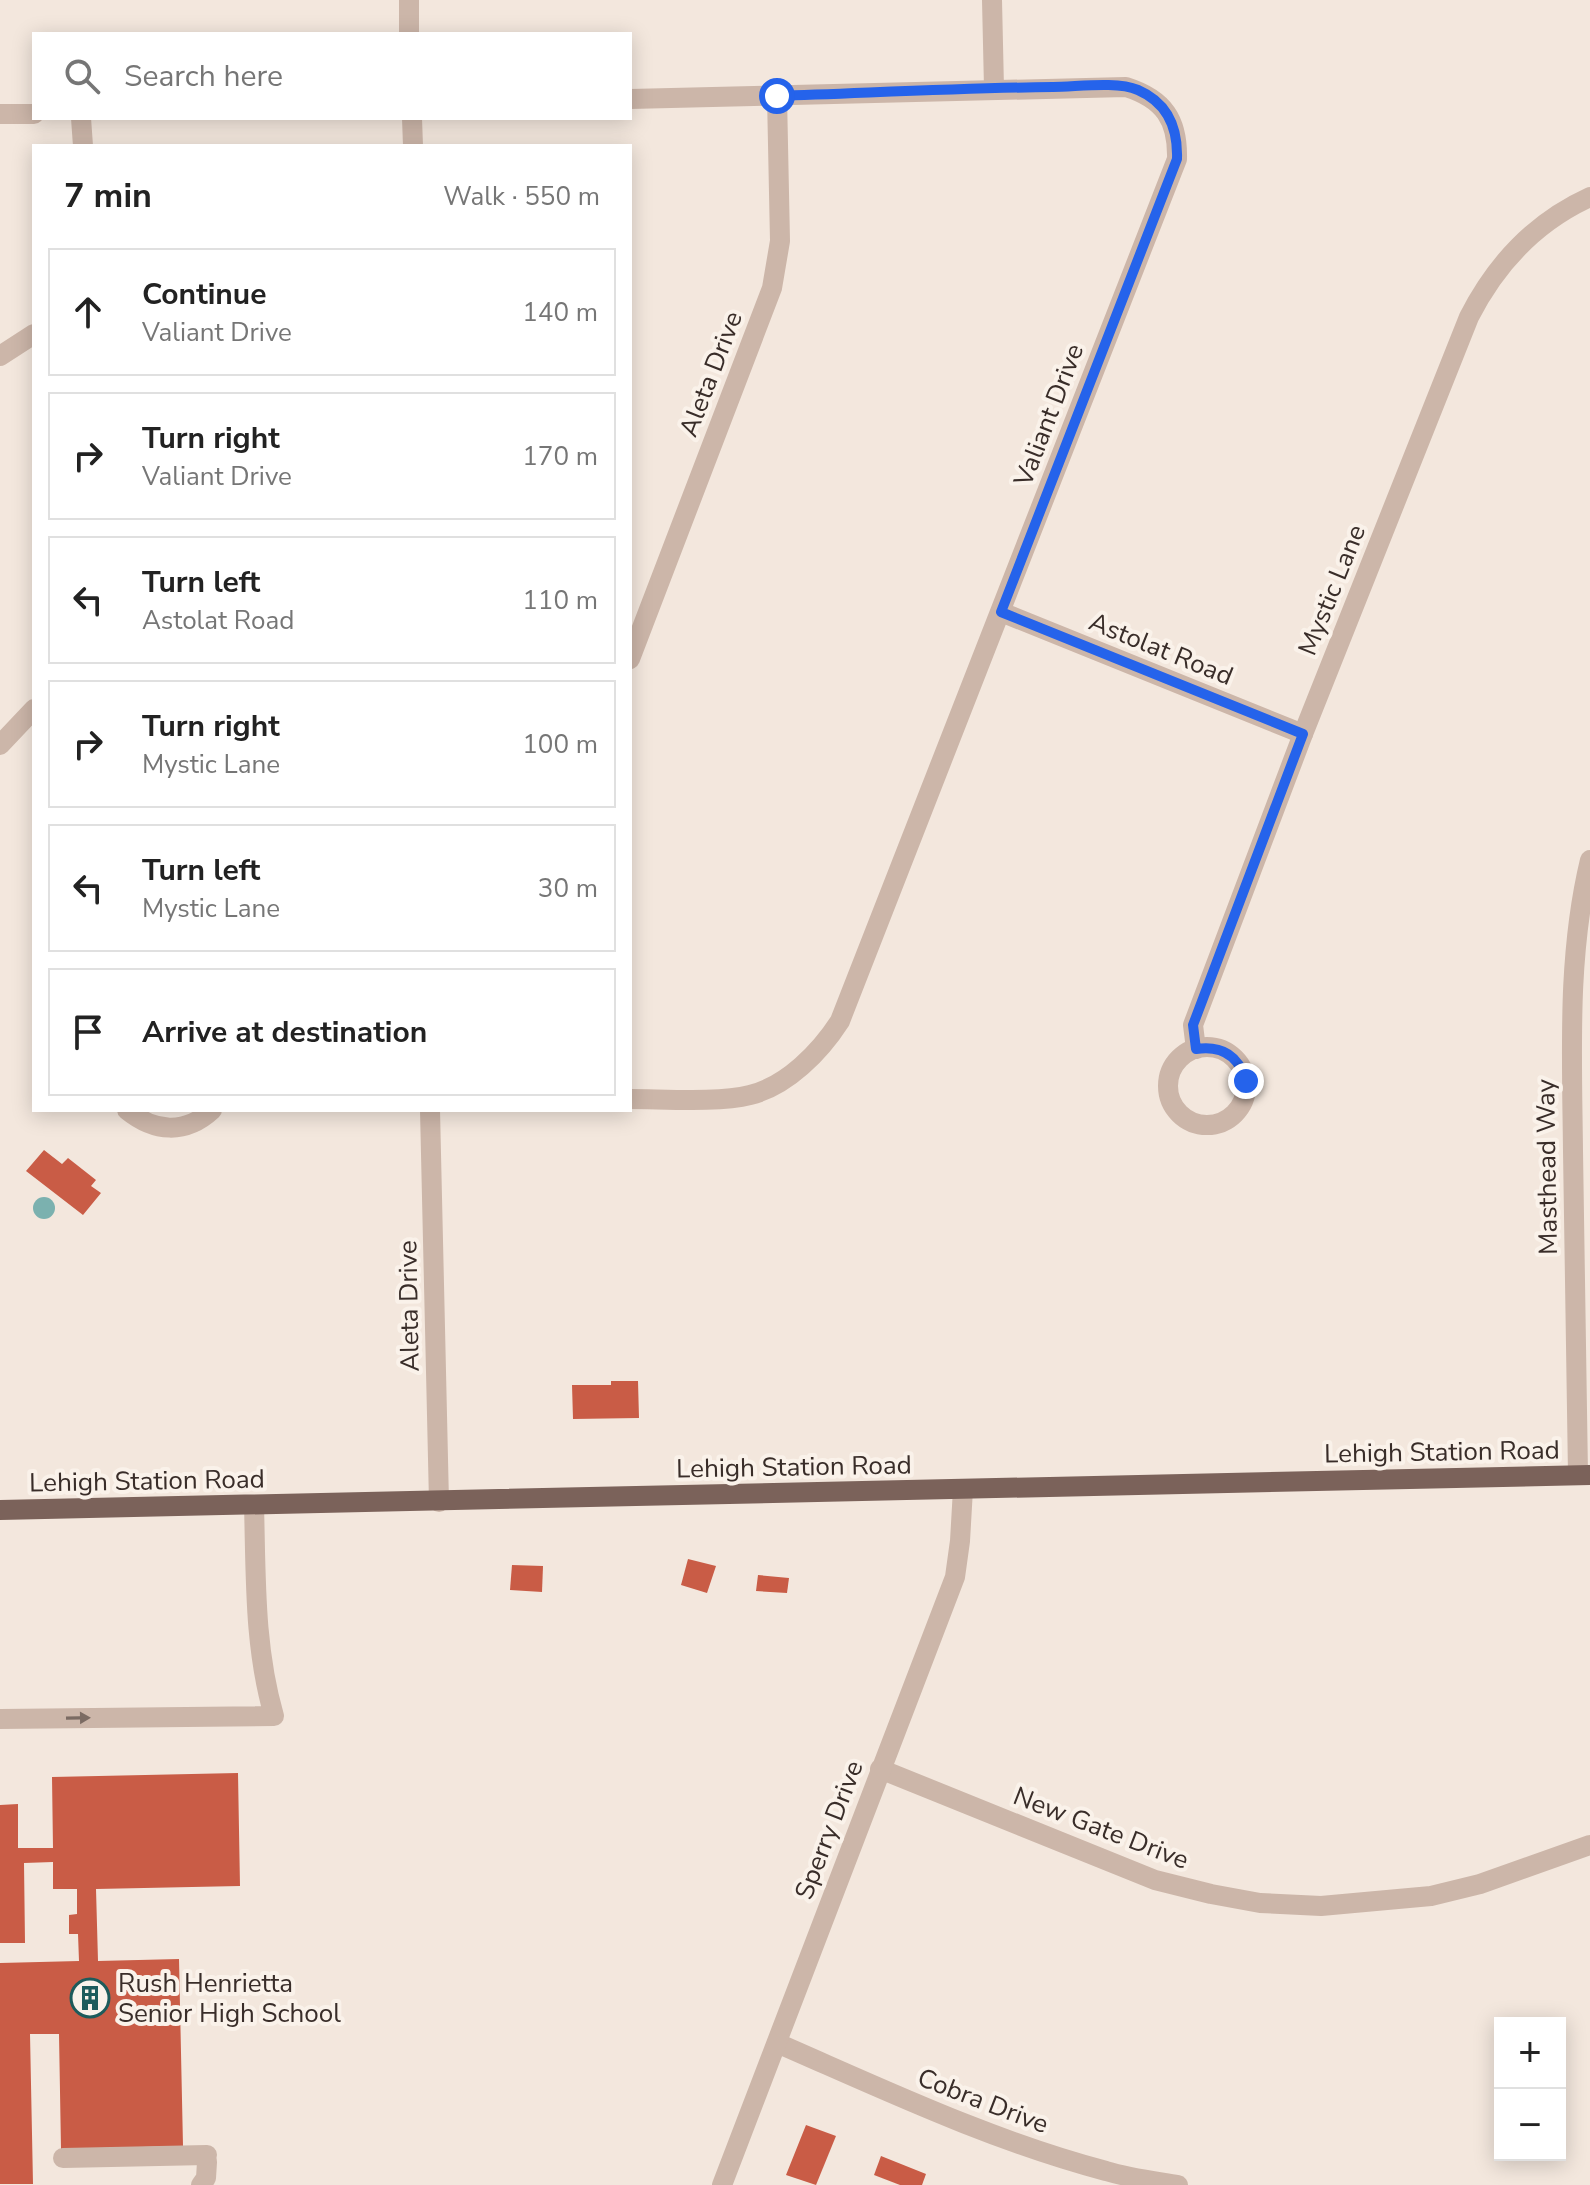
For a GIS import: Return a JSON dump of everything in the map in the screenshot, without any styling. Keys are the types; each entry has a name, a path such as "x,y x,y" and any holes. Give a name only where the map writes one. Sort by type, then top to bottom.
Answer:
{"main road":[{"name":"Lehigh Station Road","path":"0,1510 1584,1475"}],"street":[{"path":"409,0 409,32"},
{"path":"992,0 994,88"},
{"name":"Valiant Drive","path":"632,99 1126,87 1155,100 1175,128 1178,138 1177,159 840,1021 794,1072 752,1095 632,1099"},
{"name":"Aleta Drive","path":"632,654 772,288 780,241 777,96"},
{"path":"0,114 32,114"},
{"path":"81,120 83,144"},
{"path":"412,120 413,144"},
{"name":"Mystic Lane","path":"1196,1049 1193,1025 1303,734 1469,317 1480,296 1527,236 1562,211 1590,197"},
{"path":"0,356 32,335"},
{"name":"Astolat Road","path":"1001,612 1303,734"},
{"path":"0,745 32,711"},
{"name":"Masthead Way","path":"1584,1475 1572,1066 1573,962 1579,905 1590,860"},
{"path":"130,1112 150,1125 177,1129 195,1123 209,1112"},
{"name":"Aleta Drive","path":"430,1112 439,1502"},
{"name":"Sperry Drive","path":"722,2185 955,1577 963,1489"},
{"path":"0,1719 274,1716 257,1631 254,1505"},
{"name":"New Gate Drive","path":"880,1769 1155,1880 1260,1903 1321,1906 1431,1896 1480,1884 1590,1845"},
{"name":"Cobra Drive","path":"777,2043 966,2125 1040,2152 1108,2172 1178,2185"},
{"path":"63,2158 207,2158 206,2178 201,2185"}],"water":[{"path":"44,1197 52,1200 55,1208 52,1216 44,1219 36,1216 33,1208 36,1200"}],"building":[{"path":"44,1150 62,1164 68,1158 96,1180 91,1186 101,1193 83,1215 26,1171"},
{"path":"611,1381 638,1381 639,1418 573,1419 572,1385 611,1385"},
{"path":"688,1559 716,1566 707,1593 681,1585"},
{"path":"512,1565 543,1566 542,1592 510,1590"},
{"path":"758,1575 789,1578 787,1593 756,1591"},
{"name":"Rush Henrietta Senior High School","path":"238,1773 240,1886 96,1889 98,1961 179,1959 183,2146 61,2149 59,2034 30,2034 33,2184 0,2184 0,1963 79,1961 78,1934 69,1934 69,1915 77,1914 77,1889 53,1889 53,1862 24,1863 25,1943 0,1943 0,1805 18,1804 18,1848 53,1848 52,1777"},
{"path":"806,2125 836,2136 816,2185 786,2175"},
{"path":"881,2156 926,2174 922,2185 900,2185 874,2175"}],"place":[{"name":"Rush Henrietta Senior High School","path":"90,1998"}],"route":[{"path":"777,96 994,88 1126,87 1155,100 1175,128 1177,159 1001,612 1303,734 1193,1025 1196,1049 1209,1047 1223,1050 1242,1068 1246,1081"}]}
